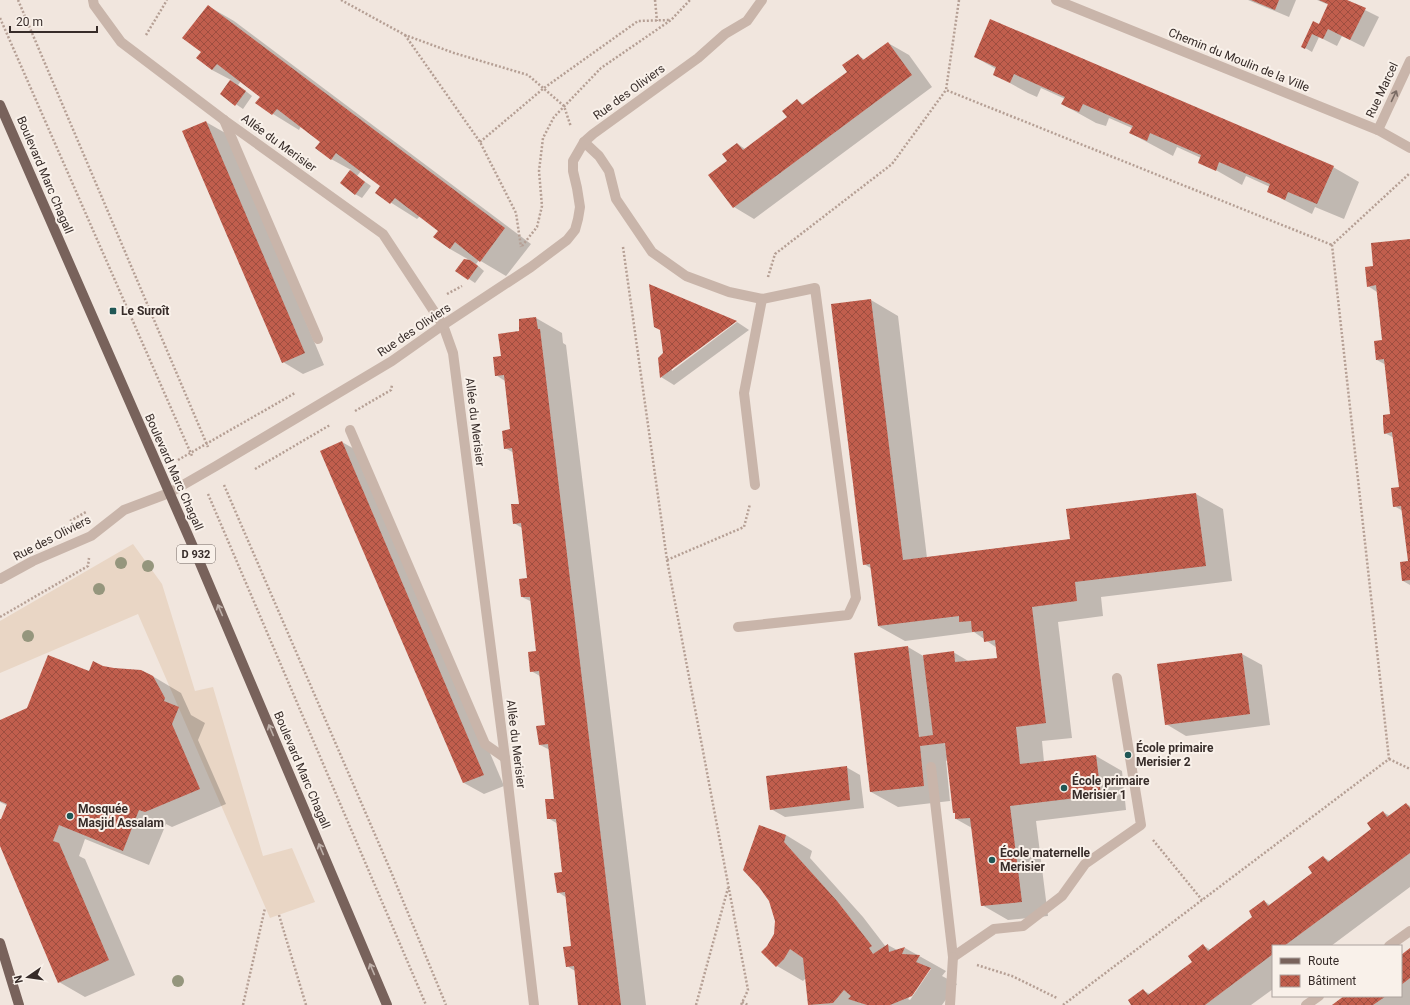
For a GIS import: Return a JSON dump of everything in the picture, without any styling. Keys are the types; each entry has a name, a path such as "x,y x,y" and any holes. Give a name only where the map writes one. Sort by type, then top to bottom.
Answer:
{"main road":[{"name":"Boulevard Marc Chagall","path":"0,105 169,493 387,1005"},
{"path":"0,943 19,1005"}],"street":[{"name":"Allée du Merisier","path":"93,0 94,4 121,42 224,120 383,234 443,325 453,353 505,758 534,1005"},
{"path":"747,20 752,0"},
{"name":"Rue des Oliviers","path":"0,579 33,561 91,536 124,510 169,493 392,361 443,325 531,267 567,240 574,230 580,207 573,171 573,162 584,142 698,58 725,34 747,20 762,0"},
{"name":"Chemin du Moulin de la Ville","path":"1056,0 1378,130 1410,148"},
{"name":"Rue Marcel","path":"1378,130 1410,61"},
{"path":"224,120 318,339"},
{"path":"584,142 599,156 609,171 616,199 652,252 686,276 729,292 762,299 815,288 856,598 848,614 738,627"},
{"path":"755,485 744,393 762,299"},
{"path":"350,430 485,744 505,758"},
{"path":"953,957 994,929 1022,926 1062,896 1085,864 1140,825 1118,678"},
{"path":"931,767 953,957 950,1005"},
{"path":"1390,945 1410,931"},
{"path":"1306,1005 1318,997"}],"path":[{"path":"18,0 206,443 389,867 446,1005"},
{"path":"136,52 168,0"},
{"path":"341,0 405,35 454,53 528,75 564,106"},
{"path":"656,0 657,21"},
{"path":"405,35 480,142 516,213 521,247 537,227 542,206 539,171 543,138 554,117 601,68 671,20 690,0"},
{"path":"762,299 775,254 892,164 946,90 960,0"},
{"path":"0,18 200,475 426,1005"},
{"path":"480,142 544,88 638,21 671,20"},
{"path":"946,90 1332,245"},
{"path":"1332,245 1410,173"},
{"path":"1332,245 1389,758"},
{"path":"623,246 667,560 748,990 742,1004 748,1005"},
{"name":"Rue des Oliviers","path":"429,305 462,285"},
{"path":"159,471 295,393"},
{"path":"667,560 744,527 755,485"},
{"path":"64,524 90,509"},
{"path":"0,617 88,566 91,536"},
{"path":"1389,758 1410,769"},
{"path":"1063,1005 1389,758"},
{"path":"1140,825 1202,900"},
{"path":"696,1005 728,886"},
{"path":"243,1005 265,908"},
{"path":"279,915 306,1005"},
{"path":"953,957 1012,976 1057,998"}],"shaded area":[{"path":"133,544 162,584 195,691 213,687 263,856 292,848 315,902 270,918 138,614 0,673 0,621"}],"building":[{"path":"1251,0 1279,0 1275,10"},
{"path":"1319,0 1347,0 1366,8 1350,40 1328,29 1323,39 1312,34 1305,49 1301,47 1313,21 1319,24 1328,4"},
{"path":"208,5 505,228 480,262 455,242 450,249 433,237 438,231 395,198 390,204 375,193 380,186 336,153 331,160 315,148 320,142 277,109 272,115 255,103 260,97 217,64 212,70 196,58 201,52 182,38"},
{"path":"990,19 1334,166 1317,204 1288,192 1285,200 1267,192 1270,184 1219,162 1216,171 1198,163 1201,155 1150,133 1147,141 1129,133 1133,126 1083,104 1079,112 1069,108 1061,104 1065,97 1014,74 1010,83 993,75 996,67 974,57"},
{"path":"888,42 912,75 733,208 708,175 727,161 722,154 737,143 743,150 787,117 782,111 797,99 802,105 847,72 842,65 858,54 863,60"},
{"path":"230,80 246,91 235,106 220,94"},
{"path":"206,121 305,353 282,363 182,131"},
{"path":"350,170 365,182 355,195 340,183"},
{"path":"1410,239 1410,580 1402,581 1400,562 1408,561 1401,506 1393,507 1391,488 1399,487 1392,432 1384,434 1383,415 1390,414 1384,359 1376,360 1374,341 1382,340 1376,285 1367,287 1365,267 1373,266 1371,243"},
{"path":"464,259 470,260 478,266 468,280 455,271"},
{"path":"649,284 737,321 660,378 658,358 663,353 660,330 654,327"},
{"path":"871,299 903,560 1070,539 1066,509 1196,493 1206,566 1075,582 1077,601 1032,607 1046,723 1016,727 1020,764 1096,755 1101,795 1010,806 1022,902 981,906 970,818 955,819 955,813 953,813 945,743 920,746 924,786 870,792 854,653 908,646 919,737 933,735 923,655 954,651 955,662 997,658 995,640 984,642 983,631 972,632 971,621 959,622 959,616 878,626 870,564 863,565 831,304"},
{"path":"536,317 538,329 540,329 621,1005 578,1005 574,966 566,967 563,947 571,946 565,892 557,893 554,873 562,872 556,819 547,819 545,799 554,799 548,744 539,745 536,726 545,725 539,671 530,672 528,652 536,651 530,597 521,597 519,579 527,578 521,523 513,524 511,504 519,504 512,448 504,449 502,431 510,429 504,375 495,376 493,357 501,356 498,334 519,331 519,319"},
{"path":"342,441 484,775 463,783 320,451"},
{"path":"1242,653 1250,714 1165,725 1157,664"},
{"name":"Mosquée Masjid Assalam","path":"48,655 89,671 93,661 103,666 141,670 153,676 165,698 164,701 179,707 172,724 200,789 145,812 139,810 123,851 59,825 53,841 59,843 109,960 58,983 0,846 0,819 7,804 0,801 0,720 27,708"},
{"path":"847,766 850,800 770,810 766,776"},
{"path":"1406,803 1410,808 1410,853 1285,945 1272,945 1272,955 1205,1005 1131,1005 1128,1000 1143,989 1148,995 1192,962 1188,956 1203,944 1208,951 1252,917 1249,911 1264,900 1268,906 1312,873 1308,867 1323,856 1328,862 1371,829 1367,823 1383,811 1387,817"},
{"path":"759,825 786,835 784,842 837,901 872,946 869,948 873,954 888,944 889,952 905,947 902,954 920,955 916,962 931,968 912,996 890,1005 867,1005 848,999 851,996 844,990 833,1003 808,1005 803,958 790,949 784,959 776,967 761,952 767,946 774,934 775,921 769,901 759,887 743,870"},
{"path":"1410,948 1410,978 1402,984 1402,954"},
{"path":"1343,997 1385,997 1373,1005 1332,1005"}],"place":[{"name":"Le Suroît","path":"113,311"},
{"name":"École primaire Merisier 2","path":"1128,755"},
{"name":"École primaire Merisier 1","path":"1064,788"},
{"name":"Mosquée Masjid Assalam","path":"70,816"},
{"name":"École maternelle Merisier","path":"992,860"}]}
